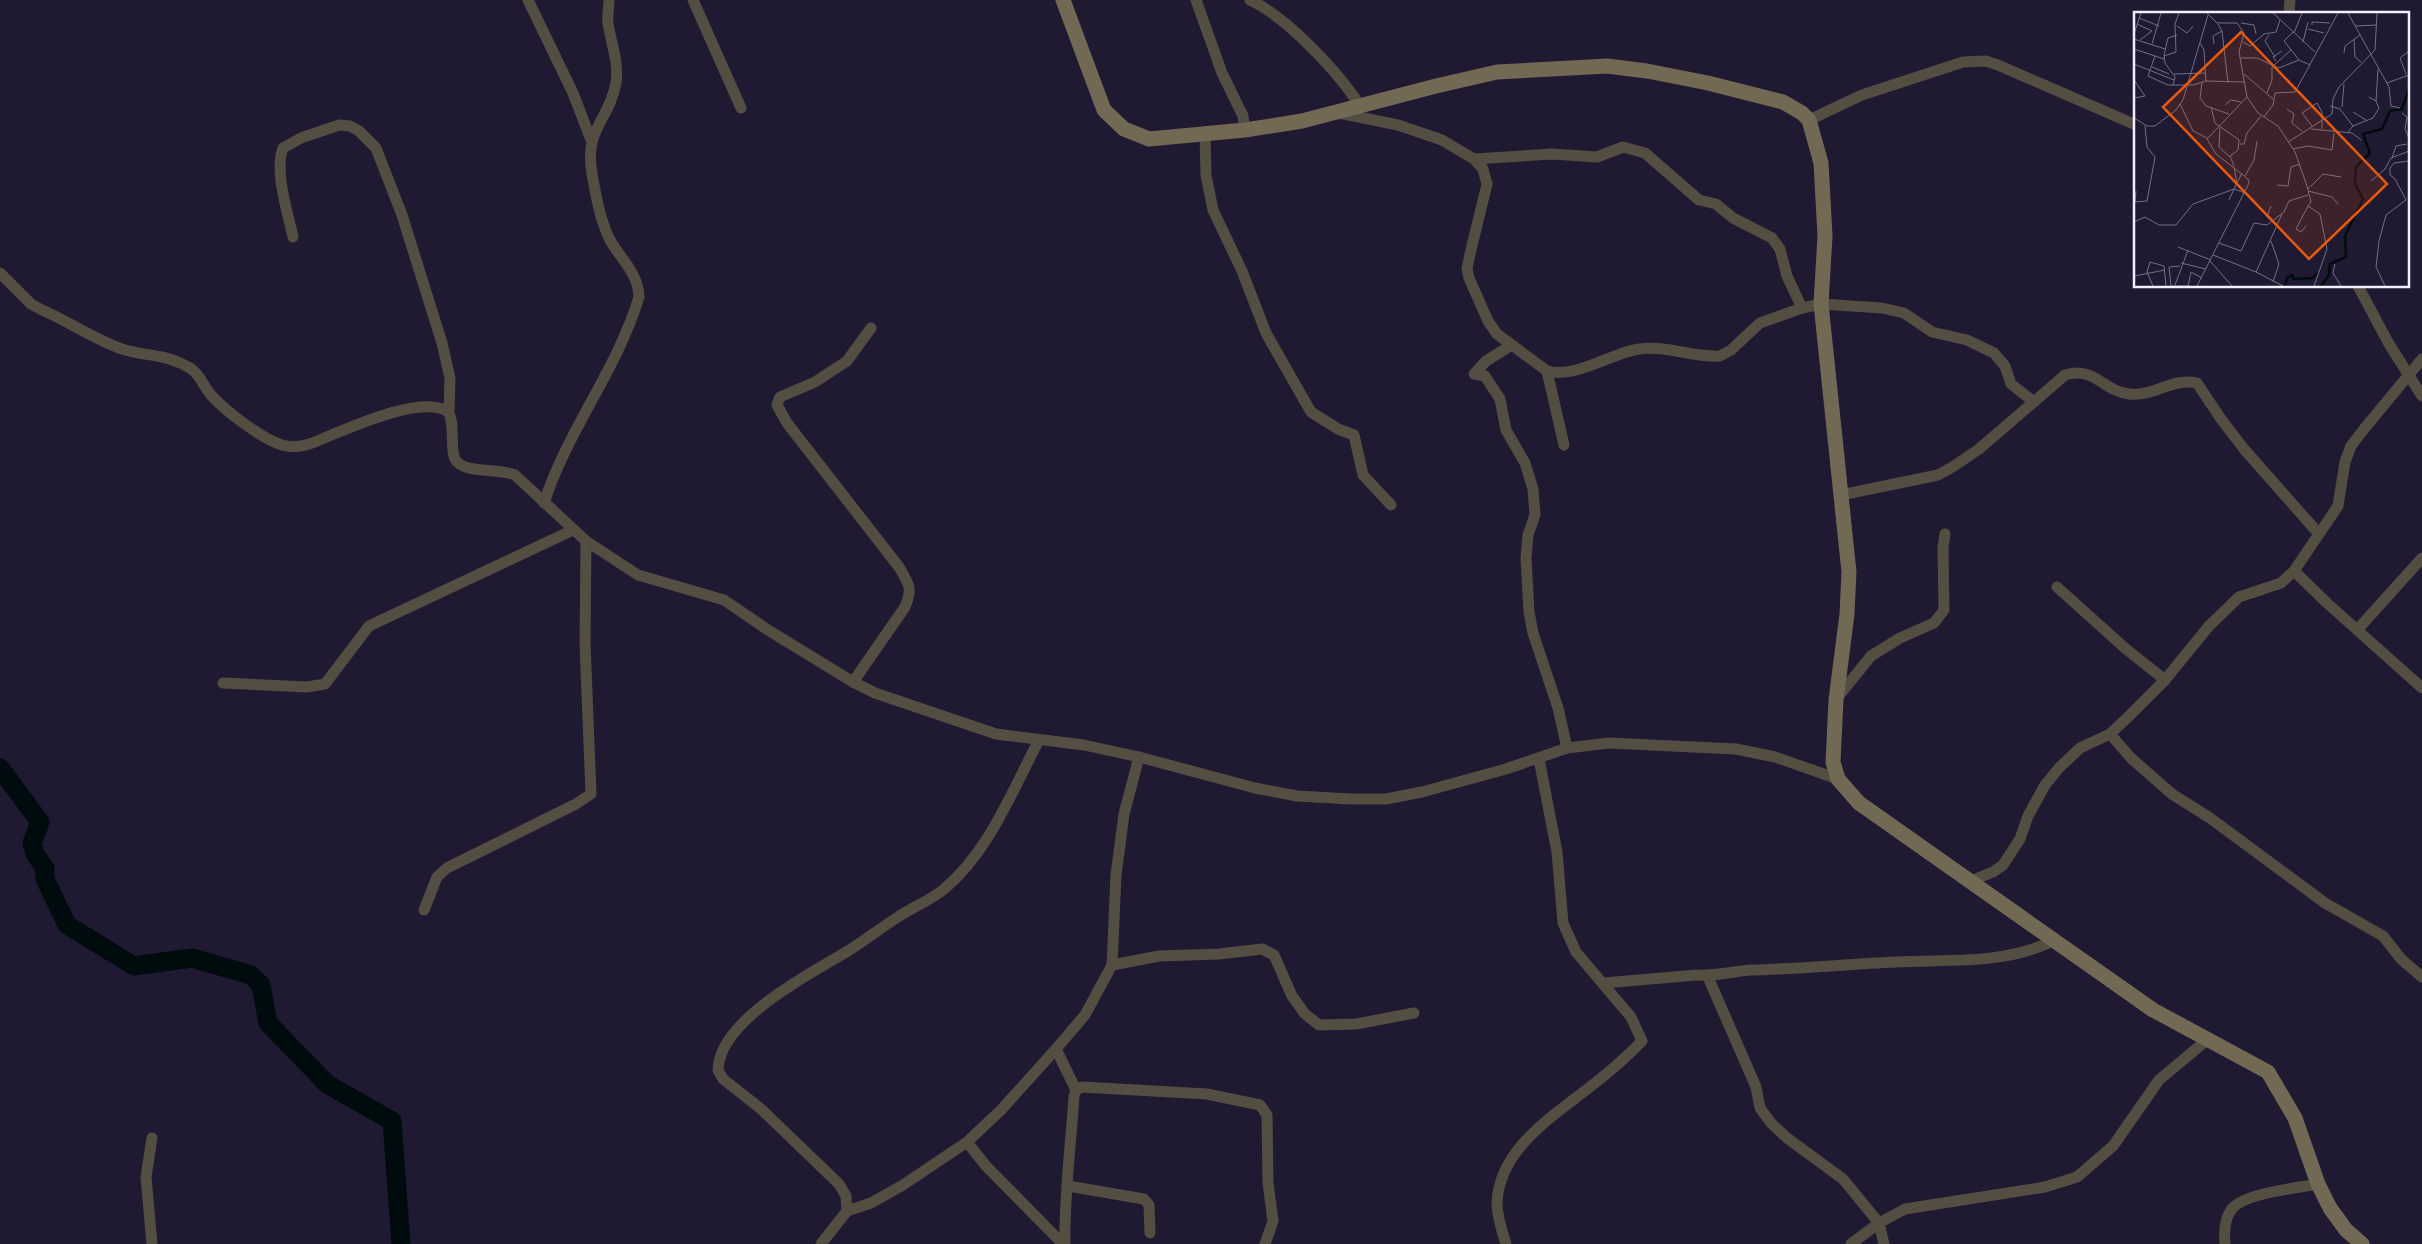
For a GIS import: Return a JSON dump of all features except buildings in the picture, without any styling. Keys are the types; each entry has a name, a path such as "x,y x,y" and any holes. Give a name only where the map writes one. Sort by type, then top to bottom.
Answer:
{"street":[{"path":"528,0 573,92 591,140"},
{"path":"544,503 551,480 614,357 638,297 638,287 634,273 611,241 602,221 592,172 591,140 616,83 616,57 608,21 609,0"},
{"path":"692,0 741,108"},
{"path":"1063,0 1104,110 1124,129 1149,139 1245,130 1339,113 1436,86 1497,72 1607,66 1647,71 1708,83 1783,102 1802,113 1809,120 1821,163 1825,236 1821,275 1821,304 1849,572 1847,614 1836,700 1833,762 1838,779 1859,803 1968,882 2153,1010 2268,1072 2295,1118 2318,1184 2330,1208 2346,1230 2362,1244"},
{"path":"1196,0 1222,73 1243,116 1245,130"},
{"path":"1250,0 1282,21 1335,71 1360,106"},
{"path":"1809,120 1862,95 1922,74 1963,62 1986,61 2134,124"},
{"path":"1339,113 1420,131 1442,140 1474,159 1483,169 1487,184 1467,269 1469,278 1488,321 1497,334 1510,346 1547,371 1552,373 1590,366 1624,352 1642,348 1720,356 1731,350 1760,323 1802,308 1821,304 1893,310 1904,313 1932,332 1967,340 1998,357 2005,366 2012,384 2034,402"},
{"path":"293,237 282,186 280,162 283,148 301,138 339,125 350,126 359,131 376,148 426,288 450,378 450,412 454,458 458,464 464,468 508,472 519,478 586,541 638,575 731,603 768,630 853,682 875,693 996,734 1084,745 1139,757 1255,788 1297,796 1386,799 1422,792 1539,759 1567,748 1609,743 1736,748 1775,757 1838,779"},
{"path":"1205,134 1206,175 1213,210 1242,271 1266,334 1311,412 1338,429 1354,435 1363,475 1391,505"},
{"path":"1474,159 1552,154 1597,157 1624,147 1645,153 1699,200 1716,204 1734,218 1772,238 1780,249 1787,276 1802,308"},
{"path":"0,273 31,304 106,342 124,349 176,360 198,374 216,400 260,433 282,445 296,447 308,444 368,421 421,406 436,407 450,412"},
{"path":"2359,288 2408,375 2422,396"},
{"path":"853,682 905,607 910,594 909,583 899,567 787,423 777,405 780,397 815,382 847,361 871,328"},
{"path":"1510,346 1486,360 1474,374 1485,376 1500,399 1506,430 1525,463 1533,489 1536,515 1528,535 1526,558 1529,612 1533,632 1558,708 1567,748"},
{"path":"1968,882 1993,872 2003,865 2020,839 2028,816 2045,785 2059,768 2080,748 2110,734 2165,680 2209,626 2239,597 2281,583 2294,571 2338,506 2345,462 2352,446 2422,360"},
{"path":"1547,371 1564,445"},
{"path":"1841,495 1938,475 1979,449 2065,375 2075,372 2086,373 2116,390 2130,394 2148,393 2176,383 2197,383 2220,419 2244,449 2319,534"},
{"path":"223,683 307,688 325,684 369,626 573,530"},
{"path":"1836,700 1871,656 1900,638 1934,623 1940,617 1944,605 1943,547 1945,534"},
{"path":"424,910 438,877 447,868 576,804 591,794 593,789 585,644 586,541"},
{"path":"2358,629 2422,558"},
{"path":"2294,571 2326,603 2358,629 2422,688"},
{"path":"2057,587 2126,650 2165,680"},
{"path":"2110,734 2132,758 2172,794 2210,818 2325,903 2383,936 2401,959 2422,976"},
{"path":"847,1211 846,1196 839,1184 761,1110 723,1079 718,1070 722,1055 737,1031 778,992 869,938 899,916 929,901 945,888 980,848 996,824 1039,740"},
{"path":"821,1244 847,1211 871,1203 903,1185 967,1142 1001,1110 1085,1014 1112,965 1117,866 1124,814 1139,757"},
{"path":"1506,1244 1498,1203 1499,1189 1512,1159 1550,1116 1611,1070 1642,1041 1632,1018 1576,952 1563,923 1557,852 1539,759"},
{"path":"1604,983 1696,975 1708,977 1735,971 1988,960 2021,954 2053,941"},
{"path":"1112,965 1160,956 1219,954 1262,949 1274,955 1292,996 1305,1014 1319,1024 1356,1024 1414,1013"},
{"path":"1708,977 1756,1087 1760,1108 1771,1123 1787,1138 1843,1179 1879,1223 1884,1244"},
{"path":"1851,1244 1879,1223 1905,1209 2046,1187 2077,1177 2112,1146 2160,1080 2208,1039"},
{"path":"1056,1049 1076,1090 1065,1207 1064,1244"},
{"path":"1076,1090 1082,1087 1207,1094 1260,1105 1268,1115 1268,1183 1273,1221 1265,1244"},
{"path":"152,1138 146,1177 152,1244"},
{"path":"967,1142 986,1166 1064,1244"},
{"path":"2225,1244 2226,1220 2230,1211 2241,1202 2318,1184"},
{"path":"1068,1186 1144,1199 1149,1205 1150,1233"}],"waterway":[{"path":"0,768 40,822 32,843 35,854 45,868 45,879 67,925 134,966 192,958 251,975 261,985 268,1023 327,1084 392,1121 401,1244"}]}
